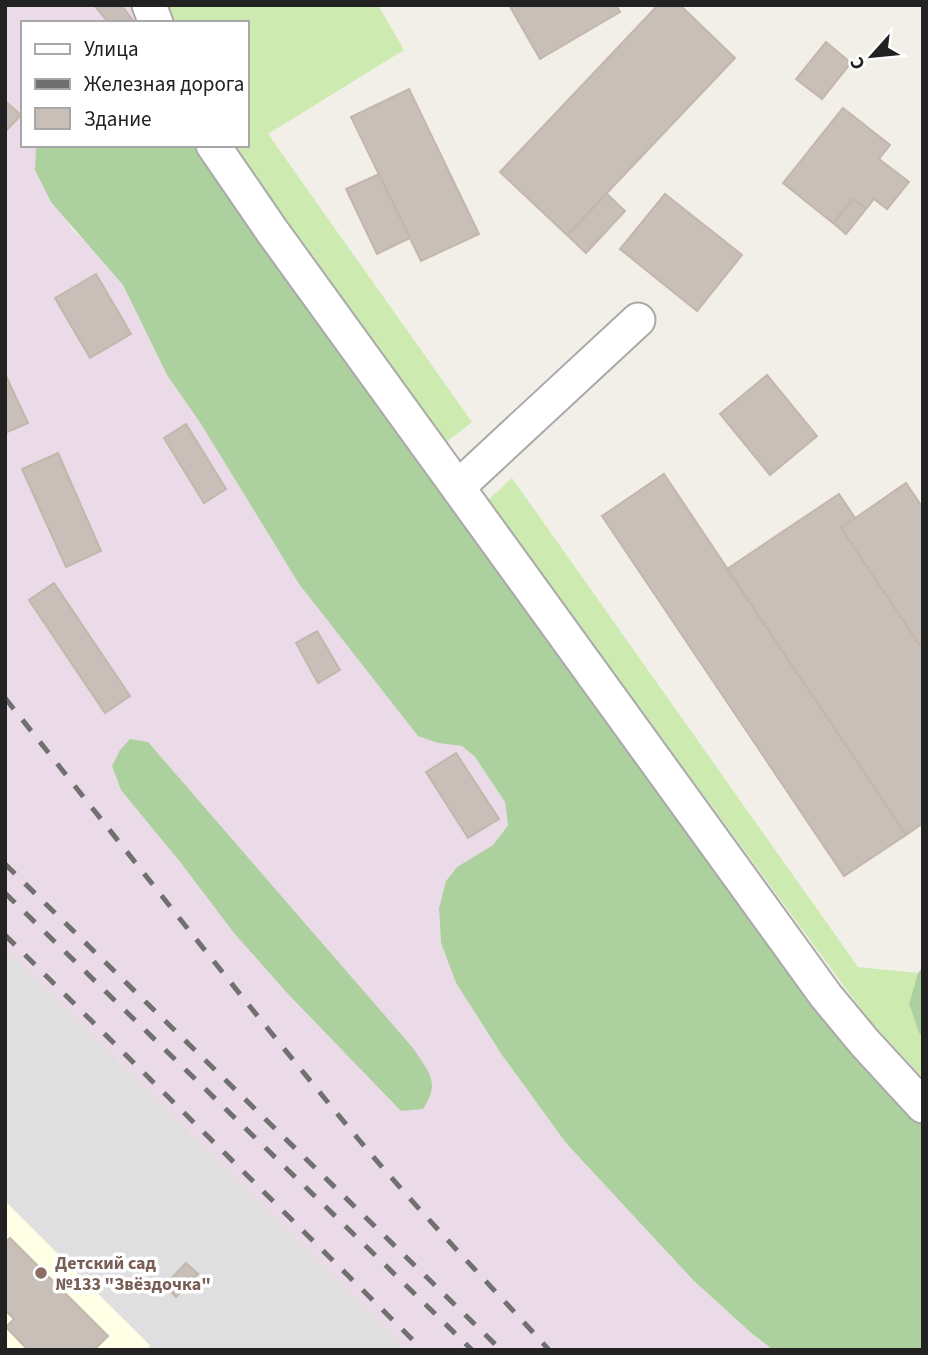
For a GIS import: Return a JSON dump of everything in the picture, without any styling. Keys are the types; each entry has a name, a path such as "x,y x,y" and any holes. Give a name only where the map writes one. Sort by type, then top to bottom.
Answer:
{"street":[{"path":"214,147 272,231 826,996 865,1043 923,1105"},
{"path":"458,487 638,320"}],"shaded area":[{"path":"5,5 142,5 147,21 21,21 21,147 36,147 35,170 73,230 96,252 123,285 167,375 201,424 299,584 418,735 438,743 462,746 475,757 505,802 508,824 493,845 457,867 446,881 439,908 441,943 456,983 502,1055 566,1143 693,1280 773,1350 407,1350 5,947"},
{"path":"5,947 407,1350 146,1350 150,1345 5,1201"},
{"name":"Детский сад №133 \"Звёздочка\"","path":"5,1201 150,1346 146,1350 5,1350"}],"green space":[{"path":"142,5 378,5 404,50 268,134 472,422 424,460 202,147 248,147 248,21 147,21"},
{"path":"36,147 202,147 878,1079 923,1126 923,1350 773,1350 693,1280 566,1143 502,1055 456,983 441,943 439,908 446,881 457,867 493,845 508,825 505,802 475,757 462,746 438,743 418,736 299,584 201,424 167,375 123,285 51,202 35,170"},
{"path":"512,478 858,967 918,973 909,1004 919,1033 923,1036 923,1078 869,1020 487,501"},
{"path":"130,739 148,742 413,1048 428,1071 432,1084 423,1109 401,1111 289,995 234,933 121,790 112,766 120,750"},
{"path":"923,967 923,1036 919,1033 909,1004 918,973"}],"building":[{"path":"94,5 121,5 133,21 107,21"},
{"path":"509,5 616,5 620,12 540,59"},
{"path":"658,5 680,5 735,58 567,235 500,172"},
{"path":"826,42 851,63 822,99 796,79"},
{"path":"409,89 479,234 421,261 351,117"},
{"path":"5,101 21,115 5,132"},
{"path":"843,108 890,145 879,159 909,182 887,209 874,199 866,209 853,199 833,223 783,183"},
{"path":"379,174 410,238 377,254 346,189"},
{"path":"607,194 625,211 586,253 567,235"},
{"path":"665,194 742,255 697,311 620,249"},
{"path":"853,199 866,209 846,234 833,223"},
{"path":"96,274 131,334 90,358 55,298"},
{"path":"5,374 28,423 5,433"},
{"path":"767,375 817,436 770,475 720,414"},
{"path":"186,424 226,489 204,503 164,438"},
{"path":"58,453 101,551 66,567 22,469"},
{"path":"664,474 906,835 844,876 602,516"},
{"path":"906,483 923,508 923,650 841,528"},
{"path":"839,494 855,518 841,528 923,650 923,823 906,835 727,569"},
{"path":"54,583 130,696 105,713 29,600"},
{"path":"317,631 340,670 318,683 296,643"},
{"path":"456,753 499,819 468,838 426,772"},
{"path":"10,1238 108,1336 94,1350 28,1350 6,1327 14,1319 5,1310 5,1243"},
{"path":"186,1263 198,1274 176,1297 165,1285"}],"railway":[{"path":"5,698 360,1141 549,1350"},
{"path":"5,864 501,1350"},
{"path":"5,893 472,1350"},
{"path":"5,935 423,1350"}],"place":[{"name":"Детский сад №133 \"Звёздочка\"","path":"41,1273"}]}
